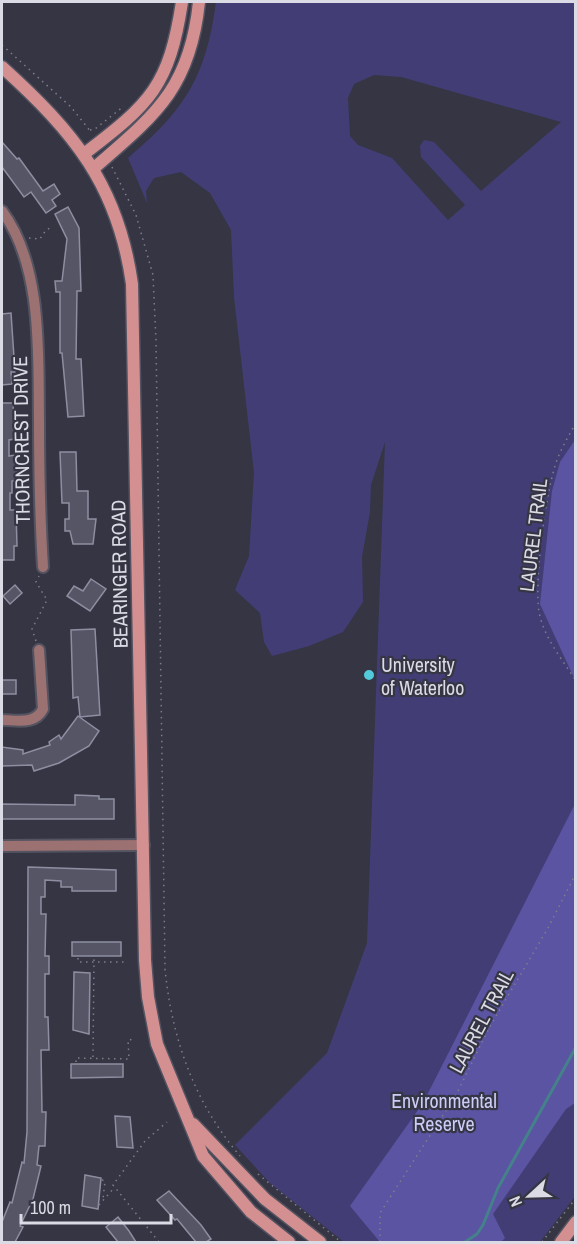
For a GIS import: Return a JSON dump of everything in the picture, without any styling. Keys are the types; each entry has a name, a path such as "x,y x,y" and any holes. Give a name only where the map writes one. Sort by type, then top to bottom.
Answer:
{"street":[{"path":"84,154 143,105 157,89 176,42 182,2"},
{"path":"93,169 154,115 169,97 191,46 199,2"},
{"name":"BEARINGER ROAD","path":"2,67 61,123 93,169 121,230 132,284 145,960 149,1006 165,1070 202,1156 220,1180 251,1212 289,1242"},
{"name":"THORNCREST DRIVE","path":"2,211 18,244 30,278 36,319 42,567"},
{"path":"2,720 28,721 40,715 43,709 39,650"},
{"path":"2,846 144,845"},
{"name":"BEARINGER ROAD","path":"186,1116 265,1199 321,1242"},
{"path":"561,1242 576,1222"}],"path":[{"path":"2,45 71,107 90,131 125,105"},
{"path":"110,164 136,215 153,276 156,341 164,958 168,998 176,1038 199,1097 242,1158"},
{"path":"114,186 121,182"},
{"path":"18,244 28,238 40,239 52,227"},
{"name":"LAUREL TRAIL","path":"576,423 557,460 549,489 537,590 539,613 547,636 576,681"},
{"path":"39,650 32,629 47,600 36,582 42,567"},
{"name":"LAUREL TRAIL","path":"380,1242 380,1213 456,1095 489,1028 548,928 576,873"},
{"path":"78,958 78,962 87,960 126,962"},
{"path":"92,1062 94,958"},
{"path":"76,1062 76,1058 84,1057 129,1059 128,1040 135,1039"},
{"path":"83,1062 84,1057"},
{"path":"159,1242 113,1185 144,1141 167,1122"},
{"path":"256,1173 341,1242"},
{"path":"102,1180 105,1181 101,1191 102,1198"},
{"path":"99,1205 102,1198 115,1187"},
{"path":"542,1242 576,1198"}],"green space":[{"name":"Environmental Reserve","path":"216,2 575,2 576,1195 540,1242 344,1242 270,1183 235,1145 327,1053 367,943 385,442 371,485 370,512 362,557 363,602 343,632 309,646 272,656 264,642 260,613 235,590 249,556 254,473 234,297 231,230 210,193 181,172 154,178 146,191 147,203 128,158 164,124 190,90 199,72 212,28","holes":["374,75 401,77 561,122 481,191 434,142 424,140 420,146 421,157 465,205 448,220 392,158 358,145 350,136 348,98 354,84"]},
{"path":"575,440 575,680 540,604 552,491 560,462"},
{"path":"575,804 575,1103 566,1109 493,1214 505,1238 501,1242 380,1242 350,1206 423,1103"}],"building":[{"path":"2,142 17,159 19,158 43,191 54,184 60,194 52,200 56,206 46,213 31,192 24,197 2,167"},
{"path":"68,207 79,228 81,291 77,291 76,359 81,359 84,416 68,417 62,353 60,353 60,292 56,292 55,281 62,281 67,239 55,214"},
{"path":"11,313 15,372 11,372 12,384 2,385 2,314"},
{"path":"2,403 13,403 15,439 9,440 9,456 15,455 17,470 17,481 12,481 12,493 10,493 10,510 16,510 17,546 14,546 14,560 2,560"},
{"path":"60,452 76,452 77,491 88,491 88,519 96,519 93,544 73,544 70,531 65,531 65,519 69,519 69,503 62,503"},
{"path":"91,579 106,589 90,611 67,596 74,586 83,591"},
{"path":"15,585 22,593 10,604 3,596"},
{"path":"95,629 100,715 80,717 78,697 73,698 71,630"},
{"path":"2,680 16,680 16,694 2,694"},
{"path":"78,716 99,731 89,746 59,763 34,771 32,765 2,766 2,747 23,750 23,754 50,745 49,742 59,735 61,739"},
{"path":"75,795 114,799 114,819 2,819 2,804 75,805"},
{"path":"28,867 116,870 116,891 72,891 72,887 61,887 61,881 45,880 45,897 41,897 41,914 46,914 45,956 49,956 49,974 45,974 45,1017 48,1017 49,1050 41,1050 42,1112 46,1112 45,1146 39,1146 37,1165 41,1166 33,1199 20,1226 23,1227 15,1242 2,1242 2,1222 10,1202 12,1203 22,1162 24,1163 27,1132"},
{"path":"72,942 121,942 121,956 72,956"},
{"path":"74,972 90,973 89,1034 73,1030"},
{"path":"71,1064 123,1064 123,1077 71,1078"},
{"path":"115,1116 130,1117 133,1148 117,1147"},
{"path":"85,1175 101,1178 98,1209 82,1206"},
{"path":"169,1191 211,1239 206,1242 196,1242 157,1200"},
{"path":"118,1217 136,1242 118,1242 106,1227"}],"waterway":[{"path":"465,1242 477,1234 483,1225 498,1188 576,1047"}],"place":[{"name":"University of Waterloo","path":"369,675"}]}
